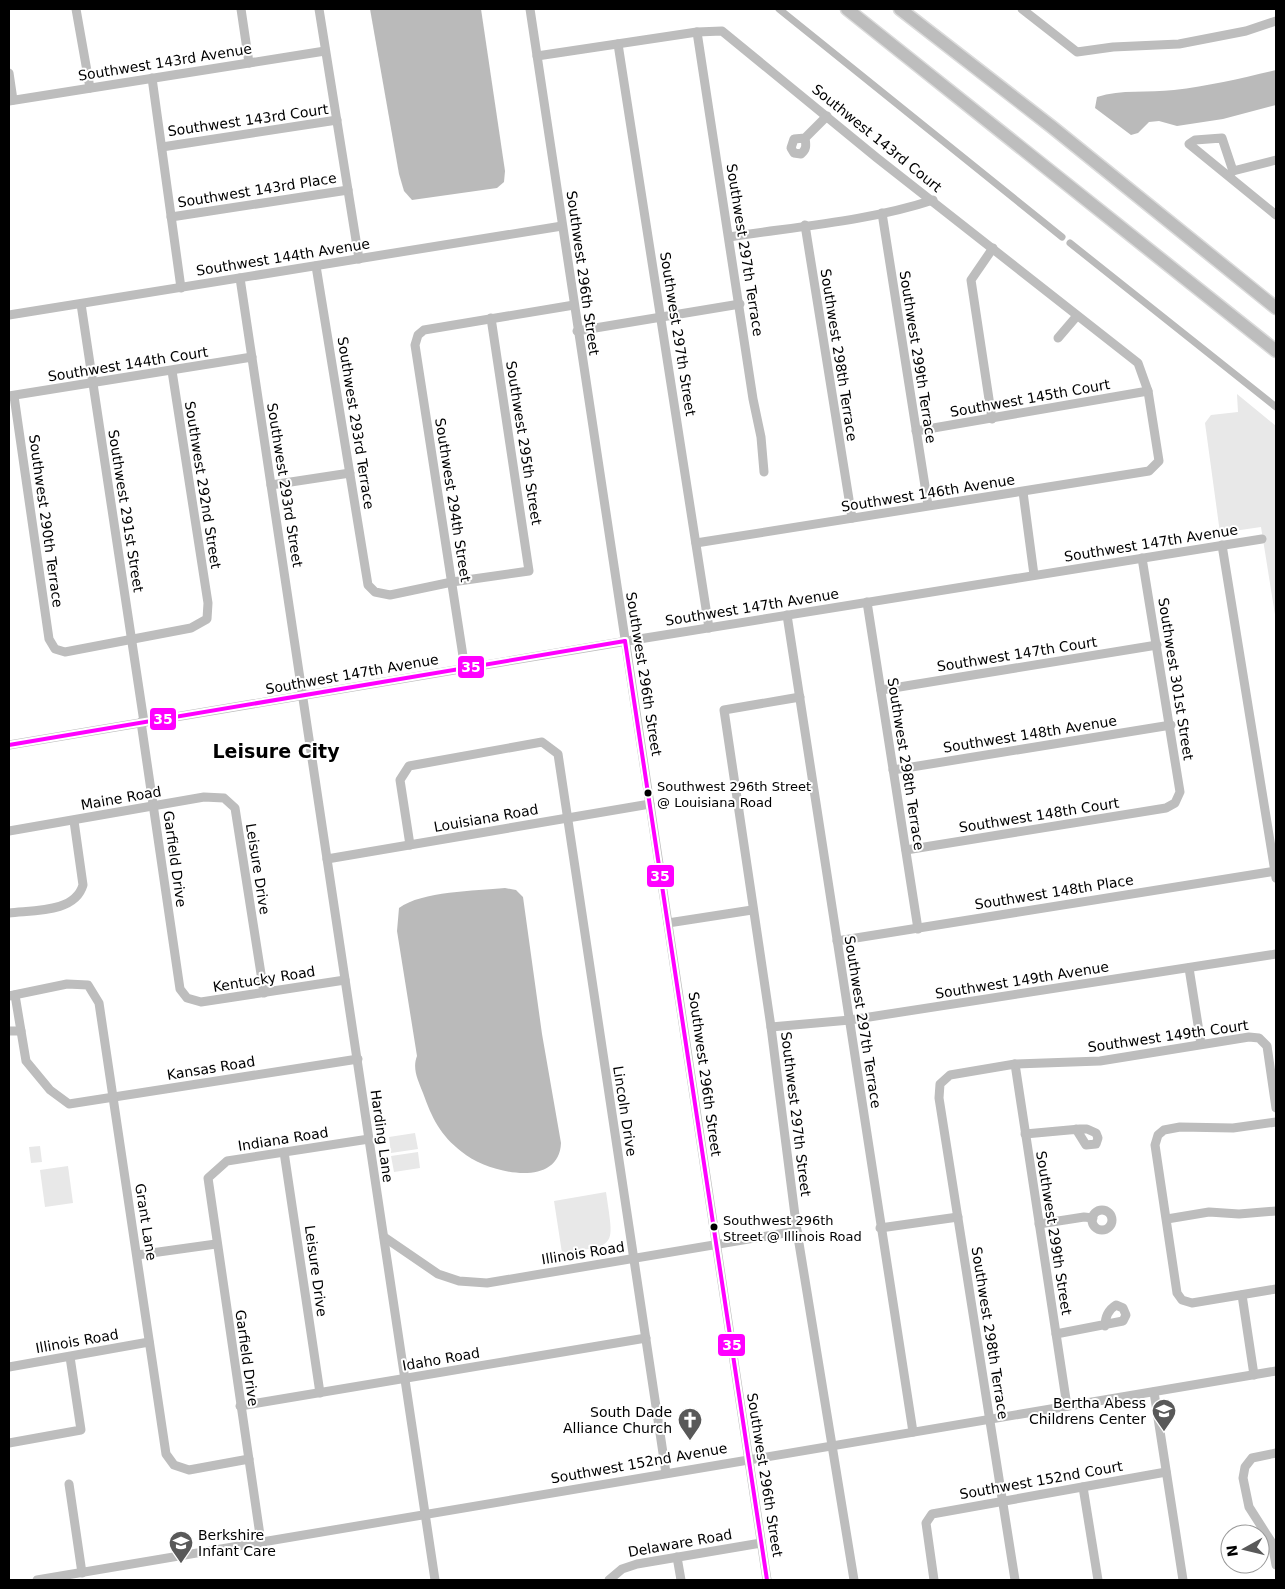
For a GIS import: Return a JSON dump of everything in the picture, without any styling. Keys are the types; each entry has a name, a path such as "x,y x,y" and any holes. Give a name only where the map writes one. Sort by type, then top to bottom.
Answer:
{"highway":[{"path":"847,9 1276,351"},
{"path":"900,9 1052,127 1276,308"}],"street":[{"path":"76,9 90,88"},
{"path":"241,9 249,63"},
{"path":"319,9 359,259"},
{"name":"Southwest 296th Street","path":"530,9 577,331 767,1580"},
{"path":"1024,10 1077,52 1113,47 1179,44 1246,31 1276,21"},
{"name":"Southwest 143rd Court","path":"537,56 696,32 722,31 993,248 1076,317 1138,363 1148,391 1159,461"},
{"name":"Southwest 297th Terrace","path":"696,32 740,304 753,399 761,437 764,472"},
{"name":"Southwest 297th Street","path":"618,44 709,628"},
{"name":"Southwest 143rd Avenue","path":"11,100 325,51"},
{"path":"9,73 11,100"},
{"path":"152,78 180,288"},
{"path":"805,138 827,116"},
{"name":"Southwest 143rd Court","path":"162,146 337,120"},
{"path":"1230,174 1222,138 1195,140 1189,144 1230,174 1276,215"},
{"path":"1230,174 1276,160"},
{"name":"Southwest 143rd Place","path":"171,217 348,190"},
{"path":"729,237 910,208 933,200"},
{"name":"Southwest 299th Terrace","path":"882,213 928,505"},
{"name":"Southwest 298th Terrace","path":"805,225 852,518"},
{"name":"Southwest 144th Avenue","path":"9,315 562,226"},
{"path":"992,420 970,280 993,248"},
{"name":"Southwest 293rd Terrace","path":"316,266 368,585 375,592 390,595 452,582"},
{"name":"Southwest 293rd Street","path":"240,278 302,696"},
{"name":"Southwest 291st Street","path":"81,304 132,641 142,722"},
{"path":"577,331 740,304"},
{"path":"491,318 574,306"},
{"path":"1058,338 1076,317"},
{"name":"Southwest 294th Street","path":"465,668 415,345 418,335 424,330 491,318"},
{"name":"Southwest 295th Street","path":"491,318 529,571"},
{"name":"Southwest 144th Court","path":"11,396 252,357"},
{"name":"Southwest 292nd Street","path":"132,641 191,628 207,619 208,603 172,371"},
{"name":"Southwest 145th Court","path":"916,431 992,420 1148,391"},
{"name":"Southwest 290th Terrace","path":"11,396 49,639 55,649 65,652 132,641"},
{"name":"Southwest 146th Avenue","path":"696,543 1149,471 1159,461"},
{"path":"271,485 350,473"},
{"path":"1023,492 1034,575"},
{"name":"Southwest 147th Avenue","path":"9,746 625,641 1262,538"},
{"path":"1222,545 1276,873"},
{"name":"Southwest 301st Street","path":"1142,558 1180,792 1175,803"},
{"name":"Southwest 294th Street","path":"452,582 529,571"},
{"name":"Southwest 298th Terrace","path":"867,602 918,929"},
{"name":"Southwest 297th Terrace","path":"787,615 850,1020 880,1228 913,1432"},
{"name":"Southwest 147th Court","path":"881,690 1157,645"},
{"name":"Harding Lane","path":"302,696 435,1580"},
{"name":"Southwest 297th Street","path":"800,697 724,710 752,910 771,1028 797,1231 854,1580"},
{"name":"Garfield Drive","path":"142,722 180,989 187,998"},
{"name":"Southwest 148th Avenue","path":"893,770 1170,725"},
{"name":"Lincoln Drive","path":"410,845 400,780 409,766 542,742 558,754 666,1473"},
{"name":"Maine Road","path":"9,831 211,798 224,798 235,808"},
{"name":"Southwest 148th Court","path":"906,850 1166,808 1175,803"},
{"name":"Louisiana Road","path":"327,859 650,804"},
{"name":"Leisure Drive","path":"235,808 264,993"},
{"path":"9,913 62,906 74,901 80,895 83,884 74,821"},
{"name":"Southwest 148th Place","path":"837,941 1276,873"},
{"path":"668,923 752,910"},
{"name":"Southwest 149th Avenue","path":"771,1028 850,1020 1276,954"},
{"path":"1190,968 1201,1044"},
{"name":"Kentucky Road","path":"187,998 201,1002 345,980"},
{"name":"Grant Lane","path":"12,996 67,984 88,985 95,994 99,1003 114,1097 166,1454 174,1465 189,1470 248,1459"},
{"path":"9,1031 21,1031 12,996"},
{"name":"Kansas Road","path":"21,1031 26,1061 50,1090 68,1104 358,1059"},
{"name":"Southwest 149th Court","path":"939,1089 943,1080 950,1076 1015,1064 1100,1061 1249,1037 1260,1038 1267,1046 1276,1108"},
{"name":"Southwest 299th Street","path":"1015,1064 1066,1406"},
{"name":"Southwest 298th Terrace","path":"939,1089 1015,1580"},
{"path":"1276,1122 1233,1128 1180,1127 1164,1130 1158,1135 1155,1146 1177,1293 1182,1300 1192,1303 1276,1289"},
{"path":"1025,1134 1076,1130"},
{"name":"Indiana Road","path":"208,1178 227,1161 369,1139"},
{"name":"Leisure Drive","path":"284,1152 320,1393"},
{"name":"Garfield Drive","path":"208,1178 216,1244 261,1542"},
{"path":"1167,1218 1208,1212 1239,1214 1276,1210"},
{"path":"880,1228 958,1217"},
{"path":"1039,1224 1084,1217 1093,1218"},
{"name":"Illinois Road","path":"384,1237 438,1274 459,1281 487,1283 797,1231"},
{"path":"138,1255 216,1244"},
{"path":"1242,1295 1254,1375"},
{"path":"1056,1334 1105,1326"},
{"name":"Idaho Road","path":"240,1406 405,1380 646,1338"},
{"name":"Illinois Road","path":"9,1367 149,1342"},
{"path":"9,1443 81,1430 70,1357"},
{"name":"Southwest 152nd Avenue","path":"37,1580 1276,1371"},
{"path":"1154,1392 1183,1580"},
{"path":"1276,1453 1257,1456 1247,1463 1243,1478 1249,1507 1272,1543 1276,1565"},
{"name":"Southwest 152nd Court","path":"934,1580 926,1523 932,1514 1166,1472"},
{"path":"69,1484 82,1573"},
{"path":"1084,1487 1098,1580"},
{"name":"Delaware Road","path":"609,1580 626,1567 761,1543"},
{"path":"677,1557 681,1580"}],"shaded area":[{"path":"370,9 481,9 505,171 504,182 497,188 412,200 404,191 399,174"},
{"path":"1276,70 1276,105 1223,119 1177,126 1159,121 1149,122 1138,133 1131,135 1095,108 1097,97 1106,95 1187,88"},
{"path":"1237,394 1276,426 1276,621 1261,527 1220,533 1205,423 1211,415 1238,412"},
{"path":"505,888 516,890 523,897 542,1034 561,1143 557,1158 548,1167 535,1172 504,1171 473,1160 454,1146 442,1132 430,1110 416,1074 417,1056 397,931 399,908 409,902 435,895"},
{"path":"415,1133 418,1149 391,1153 389,1137"},
{"path":"40,1146 42,1162 31,1163 29,1147"},
{"path":"418,1152 420,1168 394,1172 391,1156"},
{"path":"68,1166 73,1203 45,1207 40,1170"},
{"path":"606,1192 610,1224 608,1240 603,1245 594,1248 562,1253 554,1201"}],"waterway":[{"path":"779,9 1062,237"},
{"path":"1070,243 1276,407"}],"transit line":[{"name":"35","path":"625,641 767,1580"},
{"name":"35","path":"9,745 625,641"}],"place":[{"name":"Southwest 296th Street @ Louisiana Road","path":"648,793"},
{"name":"Southwest 296th Street @ Illinois Road","path":"714,1227"},
{"name":"Bertha Abess Childrens Center","path":"1164,1432"},
{"name":"South Dade Alliance Church","path":"690,1441"},
{"name":"Berkshire Infant Care","path":"181,1564"}],"district":[{"name":"Leisure City","path":"276,751"}]}
